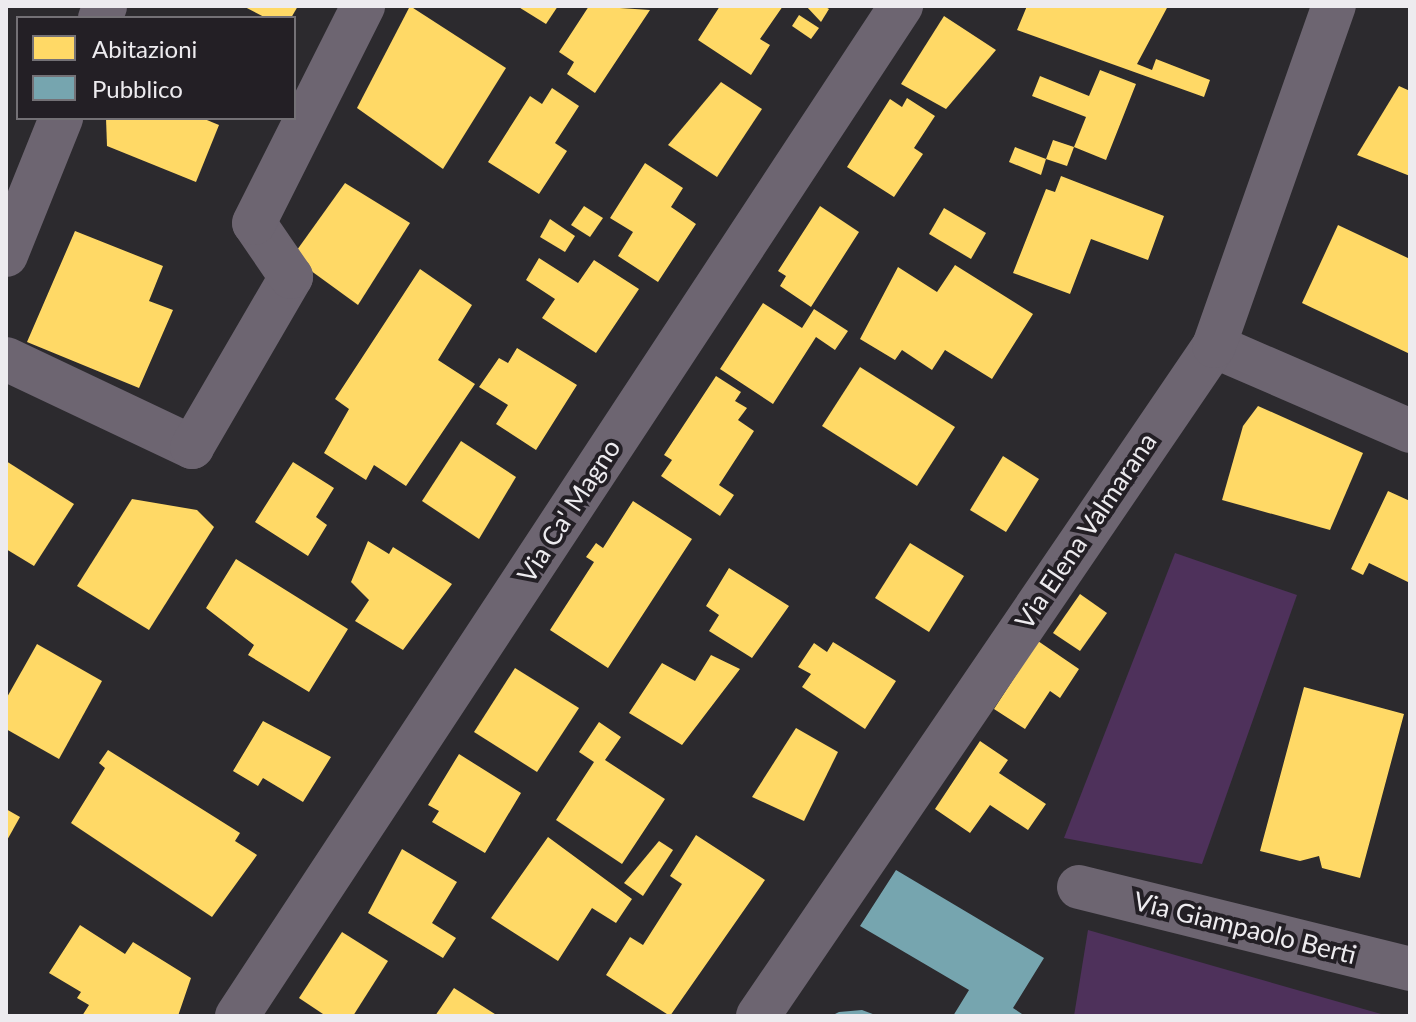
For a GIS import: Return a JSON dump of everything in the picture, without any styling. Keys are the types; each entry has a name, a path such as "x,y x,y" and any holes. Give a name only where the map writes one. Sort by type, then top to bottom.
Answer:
{"street":[{"path":"6,359 192,447 291,277 254,223 363,6"},
{"name":"Via Ca' Magno","path":"237,1016 901,6"},
{"name":"Via Elena Valmarana","path":"758,1016 1214,346 1334,6"},
{"path":"6,255 60,120"},
{"path":"1214,346 1410,431"},
{"name":"Via Giampaolo Berti","path":"1079,887 1410,969"}],"shaded area":[{"path":"1175,553 1297,595 1202,864 1064,838"},
{"path":"1088,930 1388,1016 1074,1016"}],"building: Abitazioni":[{"path":"243,6 298,6 292,16 262,16"},
{"path":"410,6 506,68 443,169 357,108"},
{"path":"517,6 558,6 546,24"},
{"path":"589,6 650,10 595,93 567,74 574,62 559,52"},
{"path":"720,6 783,6 760,39 770,45 751,75 698,40"},
{"path":"806,6 824,6 829,9 821,22"},
{"path":"1027,6 1168,6 1137,64 1152,70 1156,59 1210,80 1204,97 1017,30"},
{"path":"799,15 819,28 811,39 792,26"},
{"path":"944,16 996,50 946,109 901,84"},
{"path":"1100,70 1136,84 1106,160 1074,147 1086,117 1032,96 1040,76 1089,96"},
{"path":"721,82 762,109 717,177 668,145"},
{"path":"1399,86 1410,91 1410,176 1357,155"},
{"path":"552,88 579,106 555,143 567,151 539,194 488,162 530,96 542,104"},
{"path":"907,98 935,116 914,148 923,154 894,197 847,167 890,99 902,107"},
{"path":"106,120 207,120 219,125 196,182 107,146"},
{"path":"1053,140 1074,147 1067,166 1046,159"},
{"path":"1015,147 1046,159 1041,175 1009,162"},
{"path":"645,163 683,188 671,207 696,224 658,282 618,256 633,232 610,218"},
{"path":"1061,176 1164,216 1148,260 1091,239 1070,294 1013,273 1046,189 1055,192"},
{"path":"345,183 410,223 358,305 292,257"},
{"path":"584,206 603,218 590,237 571,225"},
{"path":"820,206 859,232 811,307 780,286 786,276 778,271"},
{"path":"944,208 986,233 971,259 929,234"},
{"path":"550,219 575,236 565,252 540,237"},
{"path":"1338,225 1410,259 1410,354 1302,303"},
{"path":"75,231 163,266 149,301 173,310 139,388 27,342"},
{"path":"539,258 578,283 594,260 639,289 596,353 542,318 555,299 526,280"},
{"path":"955,265 1033,314 992,379 945,350 932,370 902,350 895,360 860,339 898,267 937,292"},
{"path":"420,269 472,305 438,360 475,384 406,486 374,465 366,480 324,453 349,409 335,399"},
{"path":"763,303 802,328 814,309 848,331 835,350 816,337 773,404 720,369"},
{"path":"517,348 577,385 536,450 496,424 508,405 479,387 499,358 508,363"},
{"path":"860,367 955,427 917,486 822,426"},
{"path":"716,376 741,392 735,401 747,408 738,420 754,431 719,485 734,495 720,516 661,476 672,460 664,455"},
{"path":"1258,406 1363,453 1330,530 1222,500 1243,426"},
{"path":"461,441 516,477 479,539 422,501"},
{"path":"1003,456 1039,479 1006,532 970,510"},
{"path":"6,461 74,504 34,566 6,549"},
{"path":"293,462 334,488 316,517 327,525 308,556 255,522"},
{"path":"1388,491 1410,501 1410,583 1369,563 1363,575 1351,569"},
{"path":"132,499 197,510 214,527 149,630 77,586"},
{"path":"633,501 692,539 608,668 550,630 594,562 586,557 596,543 603,548"},
{"path":"368,541 389,554 393,547 452,584 403,650 355,621 369,600 351,582"},
{"path":"910,543 964,576 929,632 875,598"},
{"path":"236,559 348,629 309,692 248,655 254,645 206,608"},
{"path":"729,568 789,606 752,658 709,631 719,615 706,606"},
{"path":"1080,594 1107,613 1080,651 1053,633"},
{"path":"1038,641 1079,669 1060,698 1050,691 1025,729 994,709"},
{"path":"833,642 896,681 865,729 802,687 811,674 798,667 814,643 827,652"},
{"path":"37,644 102,681 59,759 6,729 6,699"},
{"path":"711,655 740,669 682,745 629,713 662,663 695,681"},
{"path":"515,668 579,708 537,772 474,732"},
{"path":"1304,687 1404,714 1360,878 1322,868 1319,856 1300,861 1260,851"},
{"path":"263,721 331,757 303,802 263,778 258,786 233,771"},
{"path":"599,722 621,737 605,760 665,799 622,864 556,820 594,762 579,752"},
{"path":"796,728 838,752 804,821 752,797"},
{"path":"980,741 1008,760 999,773 1046,804 1028,830 990,805 970,833 935,809"},
{"path":"108,750 240,833 235,841 257,855 212,917 71,823 105,768 99,763"},
{"path":"459,754 521,793 485,853 432,822 439,811 428,805"},
{"path":"6,809 20,817 6,842"},
{"path":"696,835 765,880 670,1016 606,975 630,937 643,945 682,884 670,876"},
{"path":"548,837 632,899 616,923 592,908 558,961 491,918"},
{"path":"659,841 673,850 643,896 624,883"},
{"path":"402,849 457,882 432,923 456,938 443,958 368,913"},
{"path":"80,925 125,954 133,942 191,978 178,1016 82,1016 89,1005 77,998 81,992 49,973"},
{"path":"342,932 388,961 353,1016 326,1016 299,998"},
{"path":"454,988 498,1016 435,1016"}],"building: Pubblico":[{"path":"896,870 1044,958 1013,1008 1025,1016 953,1016 969,990 860,926"},
{"path":"862,1010 878,1016 831,1016 839,1012"}]}
